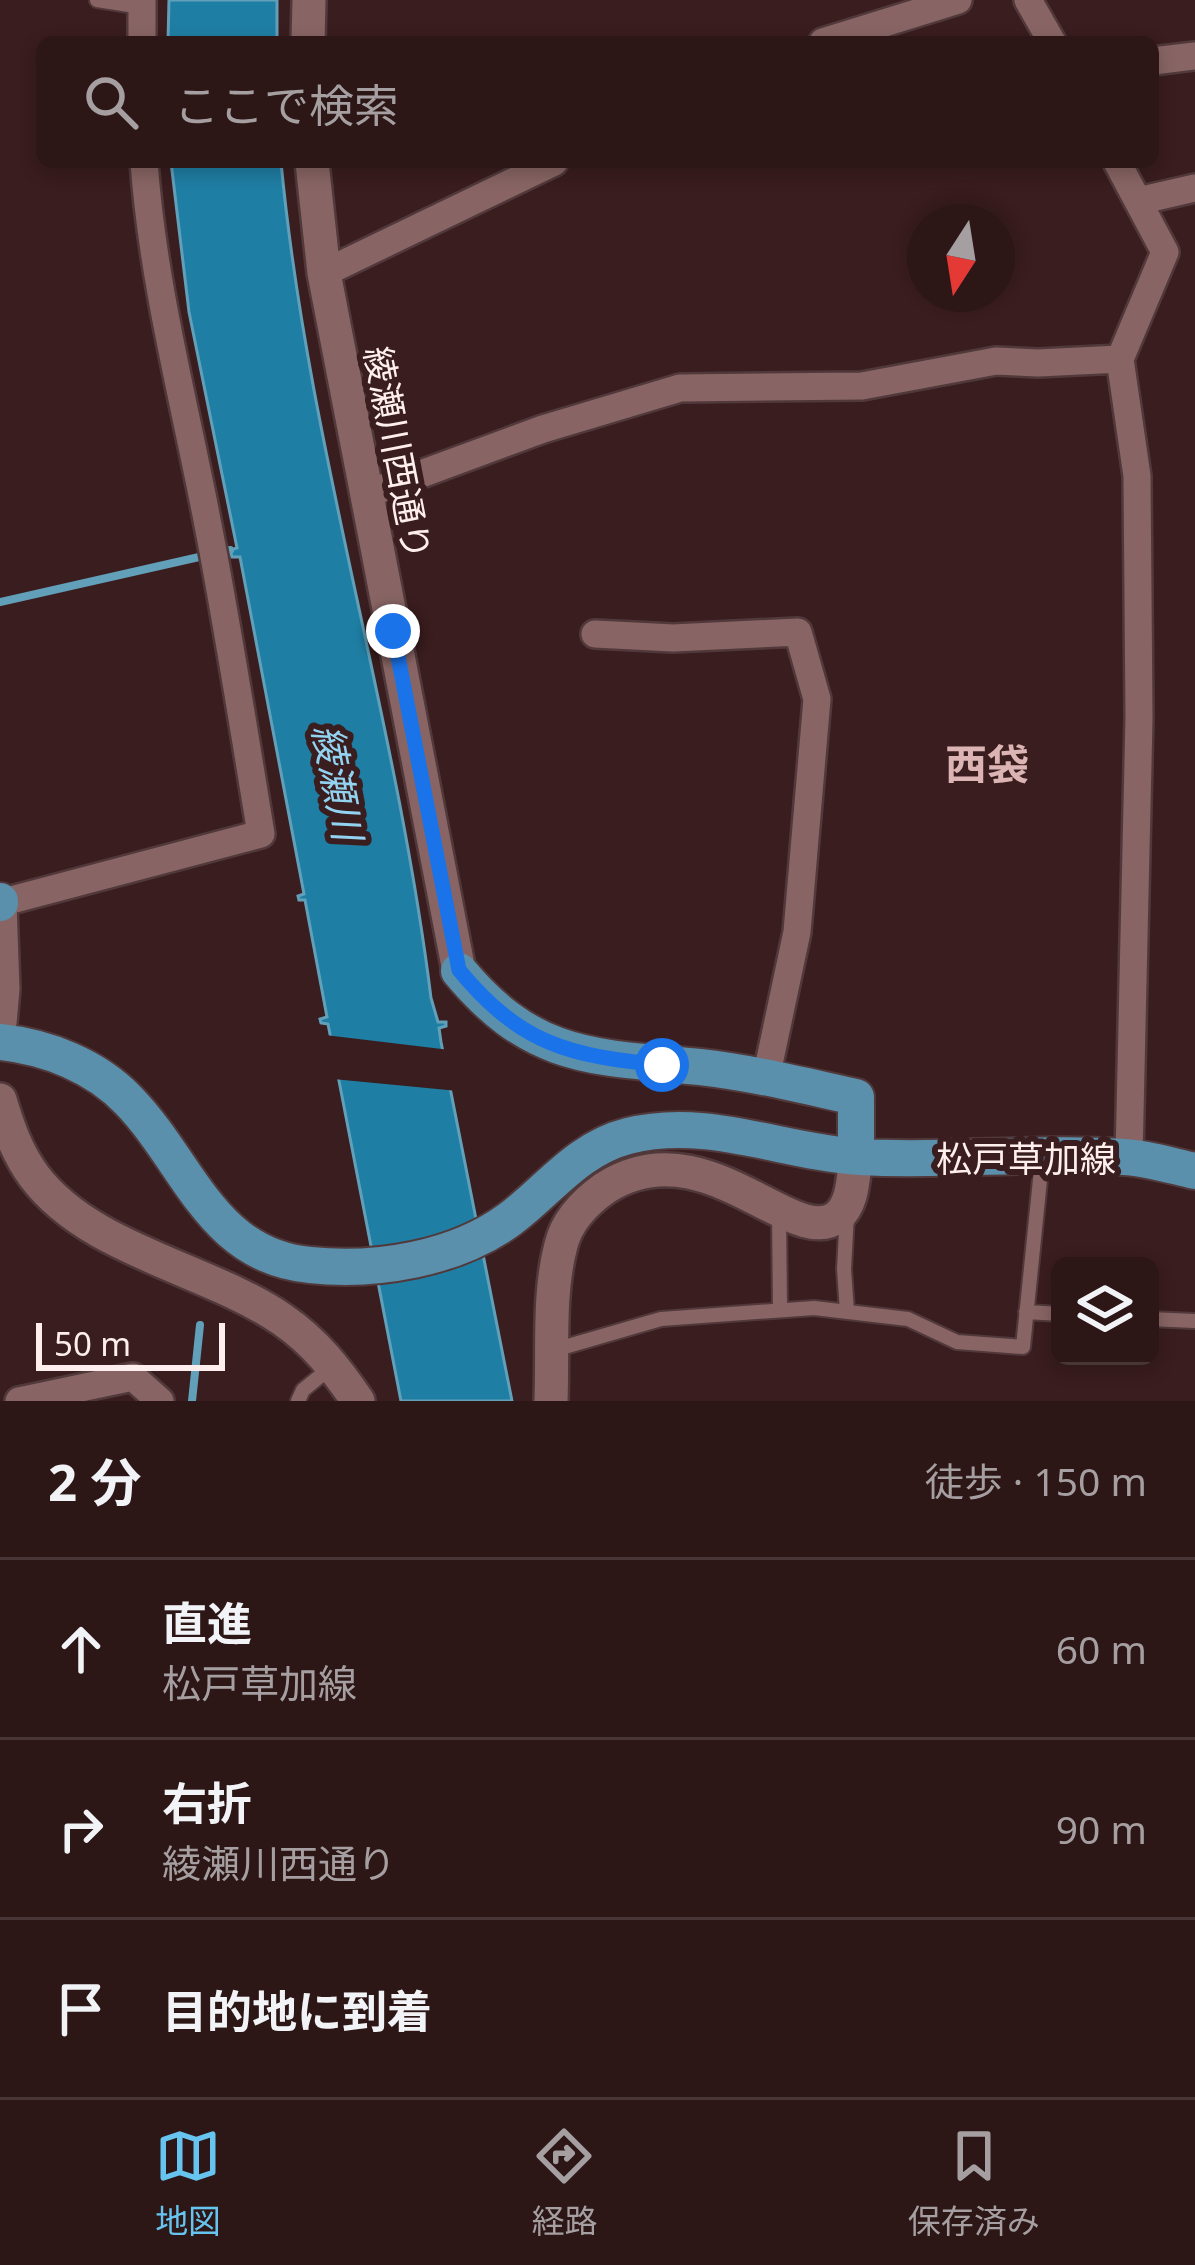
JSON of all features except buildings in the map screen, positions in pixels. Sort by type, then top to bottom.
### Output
[{"type":"main road","points":[[459,970],[483,1000],[523,1030],[567,1052],[766,1078],[856,1097],[854,1174]]},
{"type":"main road","name":"松戸草加線","points":[[0,1042],[31,1046],[103,1079],[130,1101],[192,1187],[252,1250],[285,1263],[356,1266],[457,1249],[510,1219],[548,1182],[622,1138],[662,1130],[713,1130],[854,1174],[1042,1155],[1129,1157],[1195,1171]]},
{"type":"street","points":[[308,36],[309,0]]},
{"type":"street","points":[[842,36],[958,0]]},
{"type":"street","points":[[1028,0],[1049,36]]},
{"type":"street","points":[[142,3],[142,36]]},
{"type":"street","points":[[1159,60],[1195,56]]},
{"type":"street","points":[[0,1023],[0,902],[262,834],[208,524],[166,335],[145,168]]},
{"type":"street","name":"綾瀬川西通り","points":[[313,168],[324,273],[459,970]]},
{"type":"street","points":[[324,273],[542,168]]},
{"type":"street","points":[[1120,168],[1165,252],[1120,359],[1137,476],[1138,718],[1129,1157]]},
{"type":"street","points":[[1138,201],[1195,188]]},
{"type":"street","points":[[367,494],[544,429],[680,388],[862,386],[996,361],[1120,359]]},
{"type":"street","points":[[595,634],[673,638],[798,632],[817,699],[797,932],[766,1078]]},
{"type":"street","points":[[0,1100],[11,1138],[34,1177],[69,1211],[279,1317],[334,1365],[358,1401]]},
{"type":"street","points":[[551,1401],[561,1243],[580,1209],[619,1180],[673,1168],[713,1177],[799,1220],[820,1223],[835,1219],[854,1174]]},
{"type":"street","points":[[19,1401],[133,1377],[160,1401]]},
{"type":"lane","points":[[98,0],[142,3]]},
{"type":"lane","points":[[554,1350],[661,1319],[780,1309],[908,1319],[957,1342],[1023,1347],[1042,1155]]},
{"type":"lane","points":[[847,1311],[844,1269],[854,1174]]},
{"type":"lane","points":[[779,1211],[780,1309]]},
{"type":"lane","points":[[1026,1312],[1051,1313]]},
{"type":"lane","points":[[1159,1319],[1195,1321]]},
{"type":"lane","points":[[298,1401],[303,1390],[334,1365]]},
{"type":"water","points":[[169,0],[277,0],[277,36],[168,36]]},
{"type":"water","name":"綾瀬川","points":[[172,168],[282,168],[311,373],[397,788],[431,998],[438,1022],[446,1022],[439,1028],[441,1042],[512,1401],[401,1401],[328,1024],[320,1019],[327,1017],[305,900],[298,896],[304,894],[240,557],[232,557],[230,550],[237,548],[189,312]]},
{"type":"pier","points":[[325,1035],[450,1050],[458,1091],[333,1079]]},
{"type":"waterway","points":[[0,602],[230,550]]},
{"type":"waterway","points":[[192,1401],[200,1325]]},
{"type":"district","name":"西袋","points":[[987,763]]},
{"type":"route","points":[[393,631],[459,970],[483,1000],[523,1030],[567,1052],[662,1065]]}]
